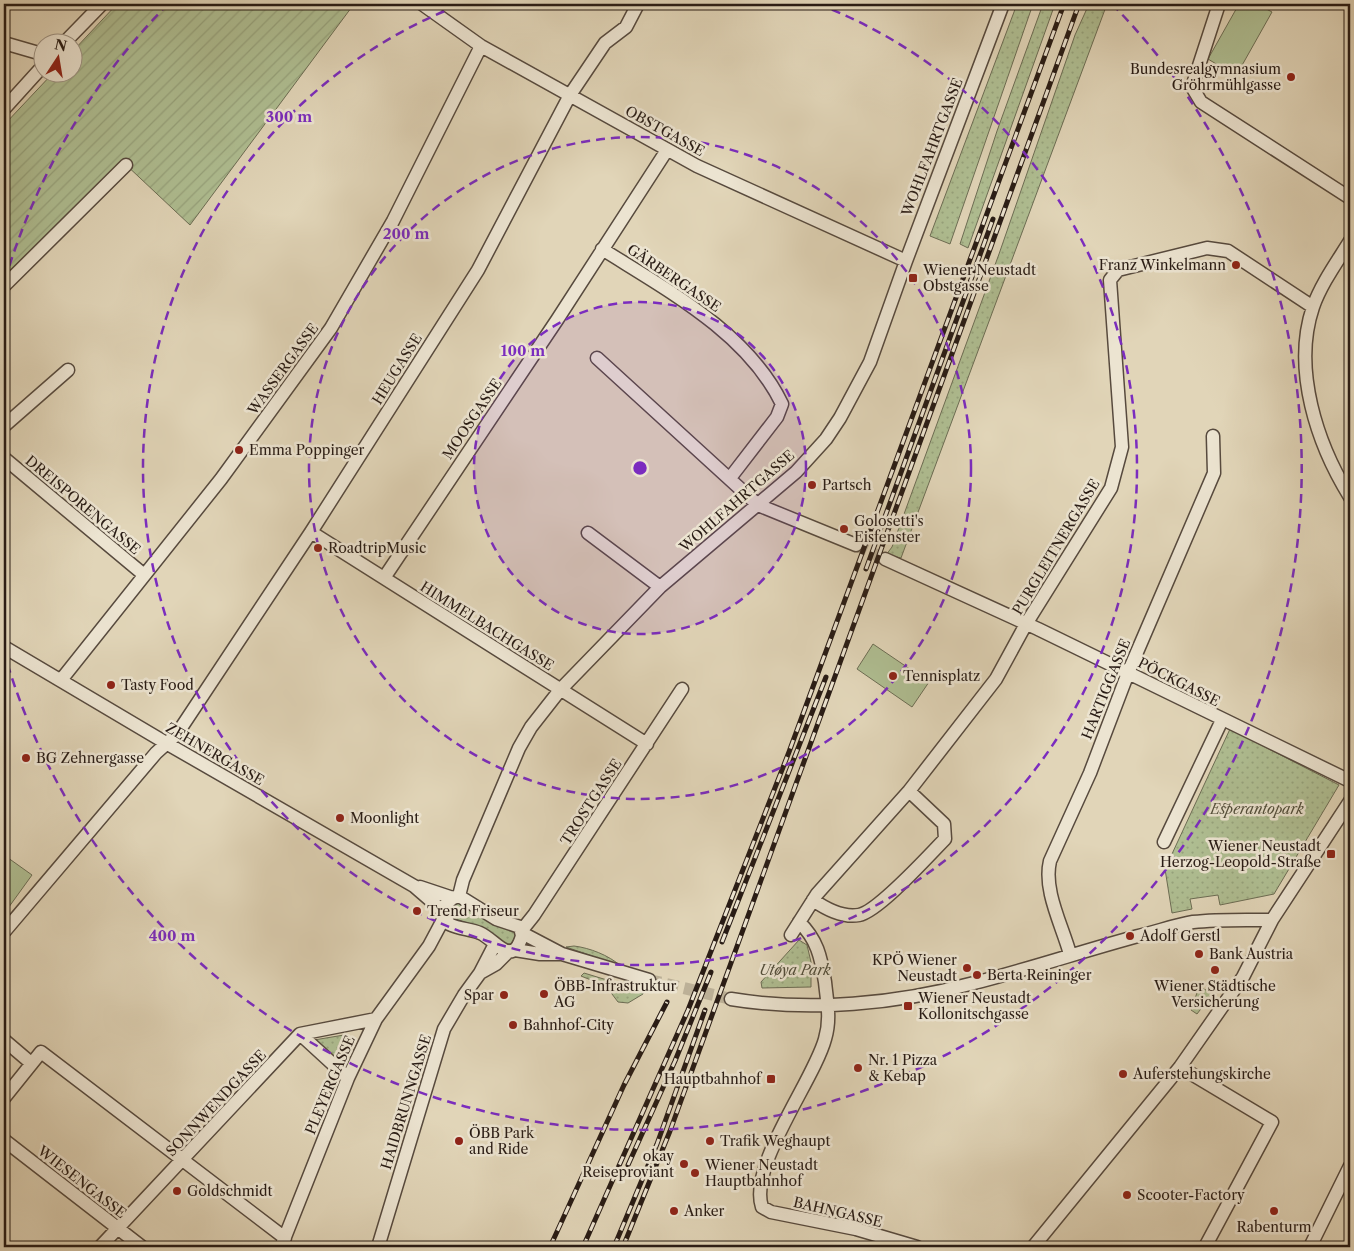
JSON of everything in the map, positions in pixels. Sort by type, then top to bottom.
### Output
[{"type":"street","points":[[75,32],[102,4]]},
{"type":"street","name":"OBSTGASSE","points":[[422,4],[481,46],[697,166],[906,261]]},
{"type":"street","name":"HEUGASSE","points":[[4,932],[176,734],[311,532],[478,270],[570,95],[605,43],[626,28],[638,4]]},
{"type":"street","name":"WOHLFAHRTGASSE","points":[[444,914],[446,904],[456,897],[520,748],[532,727],[560,690],[660,587],[796,472],[826,439],[840,418],[870,362],[1002,4]]},
{"type":"street","points":[[1219,4],[1192,87],[1201,102],[1350,198]]},
{"type":"street","points":[[4,43],[32,51]]},
{"type":"street","name":"WASSERGASSE","points":[[61,680],[143,574],[221,479],[331,328],[393,221],[481,46]]},
{"type":"street","points":[[4,109],[32,78]]},
{"type":"street","name":"MOOSGASSE","points":[[384,578],[667,150]]},
{"type":"street","points":[[4,286],[126,166]]},
{"type":"street","points":[[1350,241],[1326,280],[1313,307],[1305,347],[1309,385],[1323,445],[1338,478],[1350,497]]},
{"type":"street","name":"PURGLEITNERGASSE","points":[[791,935],[813,900],[910,791],[996,679],[1026,624],[1111,488],[1122,447],[1110,280],[1118,270],[1207,248],[1228,251],[1313,307]]},
{"type":"street","name":"GÄRBERGASSE","points":[[602,249],[711,318],[771,381],[782,404],[777,417],[730,478]]},
{"type":"street","points":[[597,358],[758,505],[856,545]]},
{"type":"street","points":[[4,426],[68,370]]},
{"type":"street","name":"HARTIGGASSE","points":[[1070,954],[1047,873],[1050,861],[1090,773],[1128,673],[1214,473],[1213,436]]},
{"type":"street","name":"DREISPORENGASSE","points":[[4,458],[143,574]]},
{"type":"street","name":"HIMMELBACHGASSE","points":[[311,532],[647,744]]},
{"type":"street","points":[[588,533],[660,587]]},
{"type":"street","name":"PÖCKGASSE","points":[[885,559],[1026,624],[1350,781]]},
{"type":"street","name":"ZEHNERGASSE","points":[[4,647],[166,744],[414,886],[444,914],[446,921],[453,926]]},
{"type":"street","name":"TROSTGASSE","points":[[512,950],[520,942],[522,932],[682,689]]},
{"type":"street","points":[[1164,842],[1222,720]]},
{"type":"street","points":[[813,900],[832,912],[860,915],[873,908],[890,894],[945,839],[944,824],[910,791]]},
{"type":"street","points":[[1033,1247],[1180,1067],[1243,977],[1272,920],[1350,801]]},
{"type":"street","name":"ZEHNERGASSE","points":[[414,886],[468,900],[483,912],[514,924],[522,932]]},
{"type":"street","name":"PLEYERGASSE","points":[[283,1243],[348,1078],[376,1019],[429,946],[444,914]]},
{"type":"street","points":[[730,999],[749,1002],[828,1004],[907,997],[955,988],[1070,954],[1191,922],[1272,920]]},
{"type":"street","points":[[798,922],[815,939],[822,960],[828,1004]]},
{"type":"street","points":[[453,926],[487,936],[501,950],[562,954]]},
{"type":"street","name":"PLEYERGASSE","points":[[429,946],[453,926]]},
{"type":"street","points":[[522,932],[562,954],[649,980]]},
{"type":"street","name":"HAIDBRUNNGASSE","points":[[378,1247],[444,1029],[464,995],[480,973],[495,944]]},
{"type":"street","name":"HAIDBRUNNGASSE","points":[[480,973],[496,964],[512,950]]},
{"type":"street","name":"BAHNGASSE","points":[[828,1004],[829,1019],[821,1053],[786,1118],[764,1174],[759,1198],[762,1207],[771,1212],[856,1229],[917,1247]]},
{"type":"street","points":[[300,1034],[376,1019]]},
{"type":"street","points":[[300,1034],[348,1078]]},
{"type":"street","name":"SONNWENDGASSE","points":[[100,1247],[300,1034]]},
{"type":"street","points":[[4,1040],[31,1064]]},
{"type":"street","points":[[4,1098],[41,1052],[183,1160],[283,1243]]},
{"type":"street","points":[[1180,1067],[1272,1122],[1205,1247]]},
{"type":"street","name":"WIESENGASSE","points":[[4,1140],[142,1247]]},
{"type":"street","points":[[1310,1247],[1350,1166]]},
{"type":"green space","points":[[117,4],[354,4],[190,225],[123,162],[4,276],[4,125],[45,82],[82,82],[82,41]]},
{"type":"green space","points":[[1017,4],[1033,4],[950,244],[930,236]]},
{"type":"green space","points":[[1043,4],[1055,4],[968,248],[960,244],[997,131]]},
{"type":"green space","points":[[1089,4],[1107,4],[901,558],[886,555],[892,547],[999,254],[1075,35]]},
{"type":"green space","points":[[1239,4],[1257,4],[1272,12],[1236,76],[1208,59]]},
{"type":"green space","name":"Tennisplatz","points":[[873,644],[929,682],[912,707],[857,669]]},
{"type":"green space","name":"Esperantopark","points":[[1230,729],[1339,785],[1274,894],[1220,905],[1218,895],[1190,899],[1192,909],[1172,913],[1165,869]]},
{"type":"green space","points":[[4,855],[32,875],[6,911],[4,909]]},
{"type":"green space","points":[[460,903],[482,918],[512,930],[516,935],[512,943],[506,945],[478,926],[454,919],[451,910],[454,905]]},
{"type":"green space","name":"Utøya Park","points":[[799,940],[807,945],[811,962],[811,987],[762,988],[761,982]]},
{"type":"green space","points":[[574,946],[599,953],[621,966],[566,947]]},
{"type":"green space","points":[[584,973],[643,991],[643,994],[628,1003],[618,1002],[606,986],[581,976]]},
{"type":"green space","points":[[1199,987],[1213,993],[1197,1014],[1191,1010]]},
{"type":"green space","points":[[344,1035],[352,1041],[353,1046],[343,1069],[314,1040]]},
{"type":"tunnel","points":[[856,545],[885,559]]},
{"type":"tunnel","points":[[649,980],[731,999]]},
{"type":"railway","points":[[583,1247],[688,1010],[789,752],[1064,4]]},
{"type":"railway","points":[[623,1247],[670,1131],[1079,4]]},
{"type":"railway","points":[[866,569],[993,219]]},
{"type":"railway","points":[[722,942],[826,677]]},
{"type":"railway","points":[[628,1165],[675,1061],[711,972]]},
{"type":"railway","points":[[550,1247],[624,1085],[667,1002]]},
{"type":"railway","points":[[614,1247],[657,1144],[705,1010]]},
{"type":"place","name":"Bundesrealgymnasium Gröhrmühlgasse","points":[[1291,77]]},
{"type":"place","name":"Franz Winkelmann","points":[[1236,265]]},
{"type":"place","name":"Wiener Neustadt Obstgasse","points":[[913,278]]},
{"type":"place","name":"Emma Poppinger","points":[[239,450]]},
{"type":"place","name":"Partsch","points":[[812,485]]},
{"type":"place","name":"Golosetti's Eisfenster","points":[[844,529]]},
{"type":"place","name":"RoadtripMusic","points":[[318,548]]},
{"type":"place","name":"Tennisplatz","points":[[893,676]]},
{"type":"place","name":"Tasty Food","points":[[111,685]]},
{"type":"place","name":"BG Zehnergasse","points":[[26,758]]},
{"type":"place","name":"Moonlight","points":[[340,818]]},
{"type":"place","name":"Wiener Neustadt Herzog-Leopold-Straße","points":[[1331,854]]},
{"type":"place","name":"Trend Friseur","points":[[417,911]]},
{"type":"place","name":"Adolf Gerstl","points":[[1130,936]]},
{"type":"place","name":"Bank Austria","points":[[1199,954]]},
{"type":"place","name":"KPÖ Wiener Neustadt","points":[[967,968]]},
{"type":"place","name":"Wiener Städtische Versicherung","points":[[1215,970]]},
{"type":"place","name":"Berta Reininger","points":[[977,975]]},
{"type":"place","name":"ÖBB-Infrastruktur AG","points":[[544,994]]},
{"type":"place","name":"Spar","points":[[504,995]]},
{"type":"place","name":"Wiener Neustadt Kollonitschgasse","points":[[908,1006]]},
{"type":"place","name":"Bahnhof-City","points":[[513,1025]]},
{"type":"place","name":"Nr. 1 Pizza & Kebap","points":[[858,1068]]},
{"type":"place","name":"Auferstehungskirche","points":[[1123,1074]]},
{"type":"place","name":"Hauptbahnhof","points":[[771,1079]]},
{"type":"place","name":"ÖBB Park and Ride","points":[[459,1141]]},
{"type":"place","name":"Trafik Weghaupt","points":[[710,1141]]},
{"type":"place","name":"okay Reiseproviant","points":[[684,1164]]},
{"type":"place","name":"Wiener Neustadt Hauptbahnhof","points":[[695,1173]]},
{"type":"place","name":"Goldschmidt","points":[[177,1191]]},
{"type":"place","name":"Scooter-Factory","points":[[1127,1195]]},
{"type":"place","name":"Anker","points":[[674,1211]]},
{"type":"place","name":"Rabenturm","points":[[1274,1211]]}]
